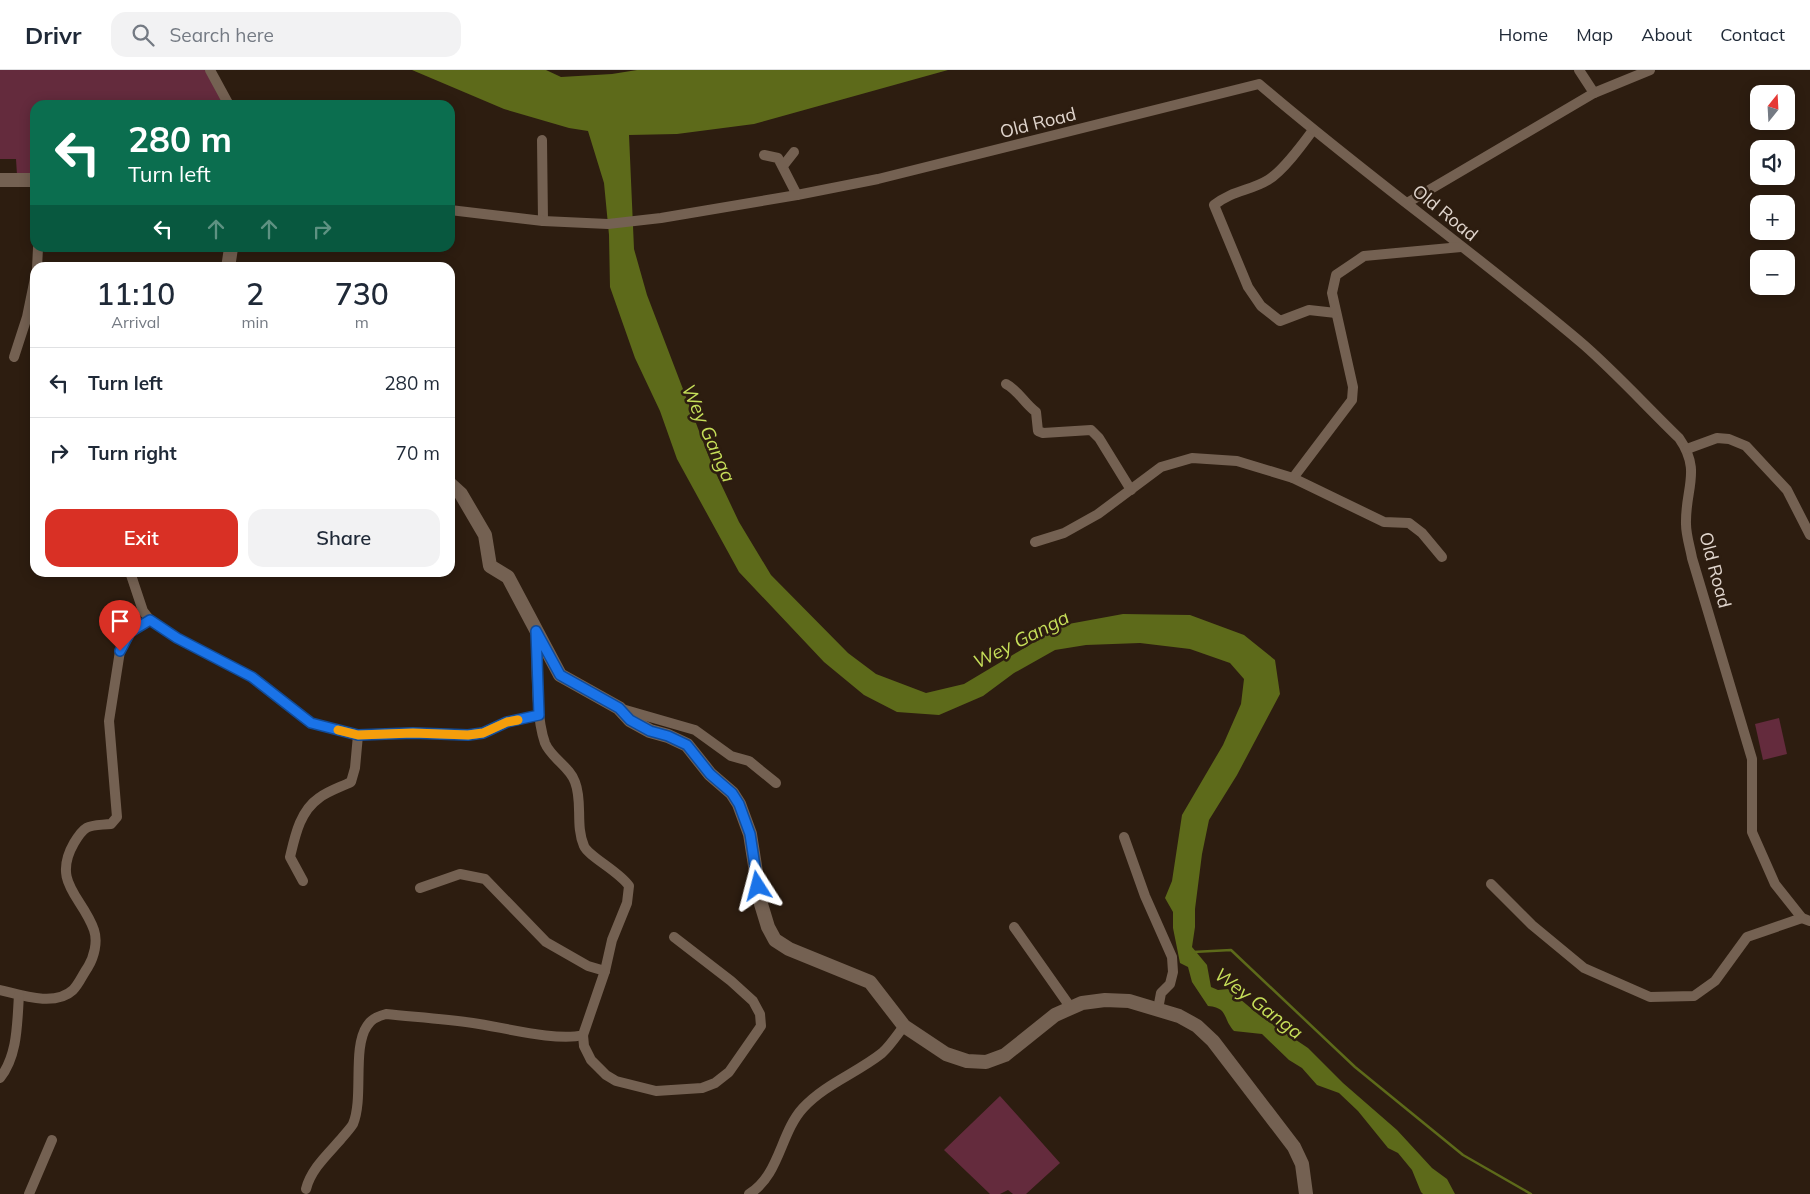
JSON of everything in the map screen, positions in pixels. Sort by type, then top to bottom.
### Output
[{"type":"street","points":[[210,70],[226,100]]},
{"type":"street","points":[[1579,70],[1594,93]]},
{"type":"street","points":[[1407,203],[1594,93],[1650,70]]},
{"type":"street","name":"Old Road","points":[[455,211],[543,222],[608,224],[661,218],[797,195],[896,175],[1259,84],[1312,130],[1407,203],[1585,346],[1679,438],[1692,464],[1686,524],[1692,558],[1752,758],[1752,832],[1775,884],[1806,919]]},
{"type":"street","points":[[1312,130],[1294,156],[1268,180],[1225,196],[1214,205],[1248,286],[1261,306],[1280,321],[1309,310],[1336,313]]},
{"type":"street","points":[[542,140],[543,222]]},
{"type":"street","points":[[783,166],[794,152]]},
{"type":"street","points":[[764,155],[778,158],[797,195]]},
{"type":"street","points":[[0,180],[30,180]]},
{"type":"street","points":[[1293,478],[1352,400],[1353,387],[1332,293],[1336,275],[1364,256],[1461,247]]},
{"type":"street","points":[[14,357],[30,302]]},
{"type":"street","points":[[1006,384],[1015,388],[1025,403],[1036,412],[1038,431],[1043,433],[1090,430],[1099,438],[1131,490]]},
{"type":"street","points":[[1686,449],[1717,438],[1729,439],[1746,446],[1787,490],[1810,535]]},
{"type":"street","points":[[1035,542],[1064,533],[1098,514],[1161,467],[1192,458],[1236,461],[1293,478],[1384,522],[1408,523],[1422,533],[1442,557]]},
{"type":"street","points":[[455,489],[461,494],[485,535],[490,566],[508,577],[560,675],[619,708],[695,730],[731,756],[750,761],[776,783]]},
{"type":"street","points":[[132,577],[144,611],[150,620],[177,638],[252,677],[311,723],[358,735],[413,733],[468,735],[483,733],[507,722],[539,715]]},
{"type":"street","points":[[0,990],[45,999],[59,998],[73,990],[90,963],[95,949],[94,931],[69,885],[65,870],[66,862],[68,854],[82,830],[90,826],[111,824],[117,817],[108,721],[118,660],[120,651],[130,632],[150,620]]},
{"type":"street","points":[[536,631],[539,715],[546,744],[575,780],[578,791],[578,825],[584,848],[625,879],[629,886],[627,903],[612,940],[605,971],[583,1035],[584,1046],[591,1060],[606,1075],[616,1081],[656,1091],[702,1088],[715,1083],[729,1072],[761,1026],[760,1014],[753,1001],[731,981],[674,937]]},
{"type":"street","points":[[619,708],[630,720],[650,731],[668,736],[687,745],[710,774],[732,793],[739,804],[750,834],[761,904],[768,927],[775,940],[789,950],[870,982],[904,1026],[946,1054],[967,1060],[986,1062],[1005,1055],[1056,1015],[1082,1003],[1105,1000],[1130,1002],[1179,1016],[1197,1026],[1213,1042],[1294,1147],[1302,1164],[1306,1194]]},
{"type":"street","points":[[303,881],[290,857],[297,827],[312,804],[320,796],[351,782],[355,768],[358,735]]},
{"type":"street","points":[[1124,837],[1145,896],[1172,957],[1173,972],[1170,984],[1161,992],[1158,1010]]},
{"type":"street","points":[[420,888],[460,874],[485,879],[546,942],[588,966],[605,971]]},
{"type":"street","points":[[1491,884],[1532,926],[1584,968],[1650,997],[1694,996],[1715,981],[1747,937],[1806,919]]},
{"type":"street","points":[[1014,927],[1071,1008]]},
{"type":"street","points":[[0,1078],[7,1070],[17,1035],[19,995]]},
{"type":"street","points":[[309,1192],[308,1181],[320,1163],[352,1125],[357,1110],[362,1039],[366,1026],[374,1018],[386,1014],[472,1023],[555,1036],[574,1037],[583,1035]]},
{"type":"street","points":[[753,1193],[770,1172],[794,1119],[804,1107],[821,1092],[861,1068],[884,1051],[904,1026]]},
{"type":"street","points":[[29,1194],[52,1140]]},
{"type":"shaded area","points":[[0,70],[205,70],[222,100],[30,100],[30,175],[17,175],[16,159],[0,159]]},
{"type":"shaded area","points":[[412,70],[546,70],[561,77],[612,74],[637,70],[948,70],[754,124],[677,134],[629,135],[634,249],[647,295],[712,465],[739,522],[771,575],[848,653],[876,674],[926,693],[964,684],[1063,625],[1123,614],[1190,615],[1244,635],[1275,660],[1280,694],[1237,775],[1209,820],[1202,854],[1192,947],[1207,965],[1211,987],[1218,990],[1228,989],[1259,1015],[1308,1048],[1343,1083],[1397,1130],[1432,1168],[1447,1179],[1455,1194],[1423,1194],[1412,1170],[1398,1153],[1388,1148],[1358,1111],[1339,1093],[1317,1085],[1302,1068],[1289,1060],[1262,1034],[1234,1031],[1222,1011],[1208,1006],[1192,982],[1188,967],[1180,963],[1173,928],[1173,912],[1165,898],[1172,881],[1182,815],[1223,745],[1241,704],[1244,679],[1230,663],[1190,649],[1140,643],[1086,645],[1055,650],[1014,673],[983,696],[939,715],[897,712],[864,695],[824,662],[739,572],[677,459],[660,411],[635,358],[610,287],[609,235],[604,183],[588,131],[569,128],[504,109]]},
{"type":"shaded area","points":[[1779,718],[1787,754],[1763,760],[1755,724]]},
{"type":"shaded area","points":[[1000,1096],[1060,1163],[1026,1194],[1013,1194],[1008,1190],[1000,1194],[990,1194],[944,1150]]},
{"type":"waterway","name":"Wey Ganga","points":[[1193,952],[1231,950],[1355,1067],[1463,1155],[1531,1194]]},
{"type":"slow traffic","points":[[338,730],[358,735],[413,733],[468,735],[483,733],[507,722],[518,720]]},
{"type":"route","points":[[120,651],[130,632],[150,620],[177,638],[252,677],[311,723],[358,735],[413,733],[468,735],[483,733],[507,722],[539,715],[536,631],[560,675],[619,708],[630,720],[650,731],[668,736],[687,745],[710,774],[732,793],[739,804],[750,834],[758,886]]}]
